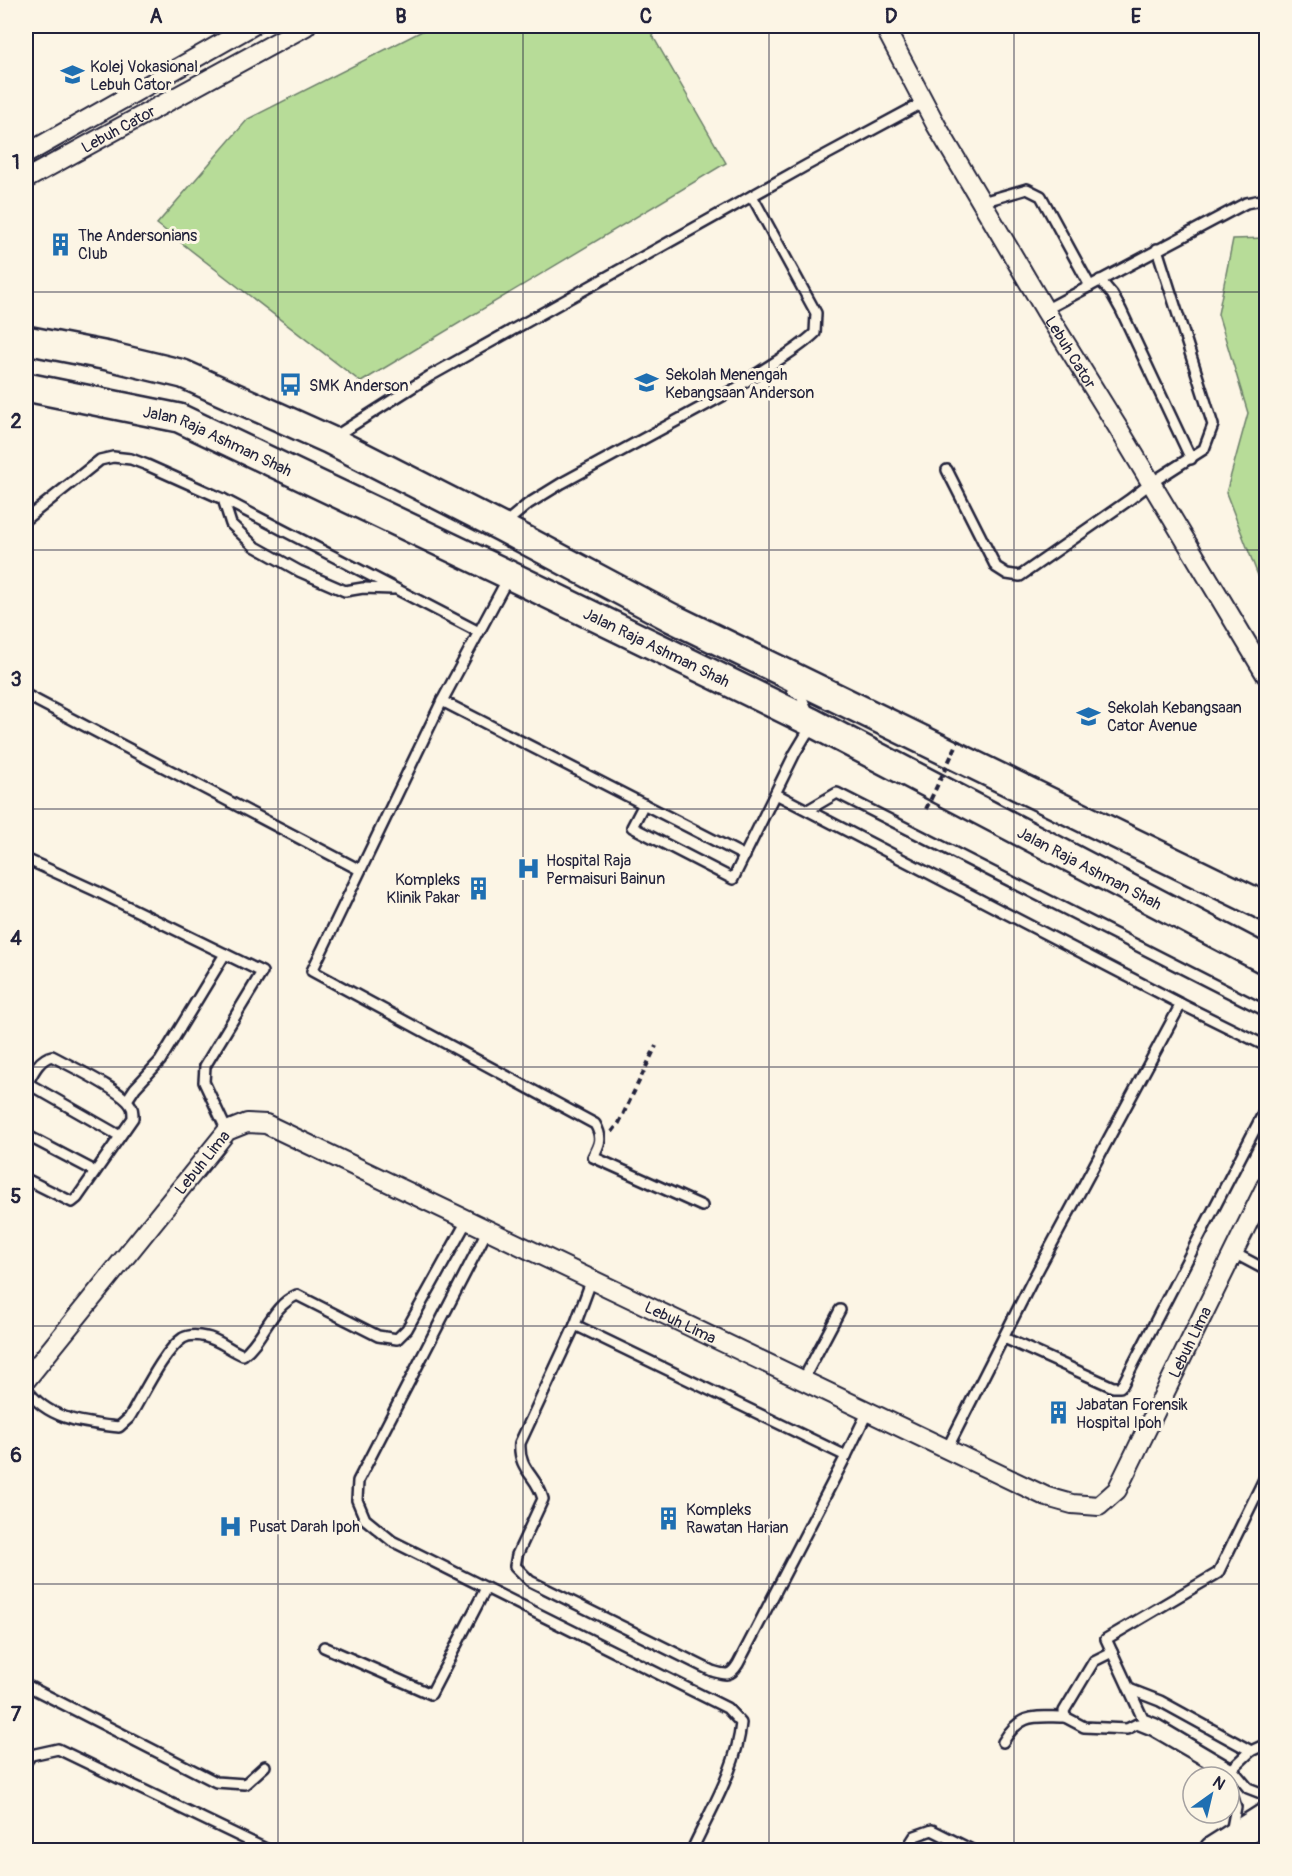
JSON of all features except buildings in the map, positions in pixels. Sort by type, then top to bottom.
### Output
[{"type":"main road","name":"Jalan Raja Ashman Shah","points":[[26,340],[183,374],[330,440],[672,618],[1266,907]]},
{"type":"main road","name":"Jalan Raja Ashman Shah","points":[[26,387],[179,418],[813,723],[1266,960]]},
{"type":"main road","points":[[1222,1846],[1266,1817]]},
{"type":"street","name":"Lebuh Cator","points":[[26,154],[252,26]]},
{"type":"street","name":"Lebuh Cator","points":[[26,179],[306,26]]},
{"type":"street","name":"Lebuh Cator","points":[[884,26],[924,102],[1045,310],[1266,675]]},
{"type":"street","name":"Lebuh Lima","points":[[26,1380],[226,1131],[247,1123],[266,1124],[1047,1497],[1072,1504],[1099,1506],[1117,1490],[1266,1186]]},
{"type":"lane","points":[[330,440],[430,376],[924,102]]},
{"type":"lane","points":[[982,202],[1028,189],[1041,196],[1090,286]]},
{"type":"lane","points":[[501,527],[528,504],[562,483],[737,388],[753,375],[801,347],[815,333],[816,314],[752,196]]},
{"type":"lane","points":[[1045,310],[1246,203],[1266,199]]},
{"type":"lane","points":[[947,470],[996,567],[1007,574],[1020,576],[1151,483],[1204,449],[1213,425],[1157,249]]},
{"type":"lane","points":[[1100,280],[1121,309],[1191,459]]},
{"type":"lane","points":[[26,519],[100,460],[113,457],[131,459],[223,500],[479,632]]},
{"type":"lane","points":[[223,500],[231,524],[254,546],[299,571],[345,591],[363,588],[395,589]]},
{"type":"lane","points":[[509,575],[442,701],[312,971],[595,1124],[600,1132],[600,1145],[593,1157],[702,1206]]},
{"type":"lane","points":[[672,618],[771,678]]},
{"type":"lane","points":[[644,804],[632,827],[733,879],[795,753],[813,723],[801,696],[781,684]]},
{"type":"lane","points":[[26,695],[360,870]]},
{"type":"lane","points":[[442,701],[745,856]]},
{"type":"lane","points":[[808,810],[837,793],[1266,1011]]},
{"type":"lane","points":[[776,794],[1266,1046]]},
{"type":"lane","points":[[26,859],[262,972],[205,1066],[204,1082],[226,1131]]},
{"type":"lane","points":[[127,1100],[160,1061],[225,954]]},
{"type":"lane","points":[[947,1449],[1181,1004]]},
{"type":"lane","points":[[26,1179],[72,1202],[77,1198],[133,1118],[133,1108],[127,1100],[112,1089],[52,1056],[45,1058],[39,1063],[26,1084],[120,1136]]},
{"type":"lane","points":[[1004,1338],[1113,1387],[1120,1387],[1266,1108]]},
{"type":"lane","points":[[26,1135],[89,1168],[94,1173]]},
{"type":"lane","points":[[26,1388],[32,1399],[47,1410],[67,1418],[120,1427],[129,1418],[169,1350],[184,1338],[191,1335],[208,1337],[231,1351],[243,1355],[252,1348],[285,1300],[297,1296],[378,1335],[397,1339],[407,1329],[468,1219]]},
{"type":"lane","points":[[488,1229],[358,1480],[357,1500],[364,1519],[392,1541],[727,1708],[741,1723],[740,1741],[735,1759],[692,1851]]},
{"type":"lane","points":[[1234,1253],[1266,1270]]},
{"type":"lane","points":[[592,1279],[575,1325],[520,1443],[519,1455],[522,1464],[541,1491],[543,1499],[517,1556],[515,1566],[530,1581],[712,1671],[725,1675],[732,1672],[738,1664],[868,1411]]},
{"type":"lane","points":[[803,1380],[840,1310]]},
{"type":"lane","points":[[575,1325],[846,1456]]},
{"type":"lane","points":[[1217,1765],[1156,1724],[1143,1719],[1106,1639],[1218,1573],[1266,1475]]},
{"type":"lane","points":[[324,1647],[431,1694],[486,1588]]},
{"type":"lane","points":[[1065,1717],[1064,1712],[1094,1661],[1112,1652]]},
{"type":"lane","points":[[26,1685],[216,1782],[244,1784],[265,1766]]},
{"type":"lane","points":[[1129,1689],[1145,1695],[1251,1751]]},
{"type":"lane","points":[[1137,1724],[1145,1695]]},
{"type":"lane","points":[[1003,1742],[1020,1721],[1030,1718],[1065,1717],[1084,1727],[1127,1729],[1137,1724],[1152,1730],[1212,1765]]},
{"type":"lane","points":[[1237,1765],[1251,1751],[1266,1744]]},
{"type":"lane","points":[[26,1762],[31,1755],[58,1749],[268,1851]]},
{"type":"lane","points":[[1241,1782],[1248,1788],[1266,1795]]},
{"type":"lane","points":[[1222,1846],[1230,1825]]},
{"type":"lane","points":[[906,1851],[915,1836],[932,1830],[972,1851]]},
{"type":"path","points":[[926,809],[959,740]]},
{"type":"path","points":[[600,1132],[612,1133],[619,1123],[656,1046]]},
{"type":"green space","points":[[432,26],[647,26],[726,163],[361,382],[157,224],[248,119]]},
{"type":"green space","points":[[1266,238],[1266,596],[1226,493],[1248,413],[1218,314],[1233,239]]},
{"type":"place","name":"Kolej Vokasional Lebuh Cator","points":[[72,75]]},
{"type":"place","name":"The Andersonians Club","points":[[60,244]]},
{"type":"place","name":"Sekolah Menengah Kebangsaan Anderson","points":[[647,383]]},
{"type":"place","name":"SMK Anderson","points":[[291,385]]},
{"type":"place","name":"Sekolah Kebangsaan Cator Avenue","points":[[1089,716]]},
{"type":"place","name":"Hospital Raja Permaisuri Bainun","points":[[528,869]]},
{"type":"place","name":"Kompleks Klinik Pakar","points":[[478,888]]},
{"type":"place","name":"Jabatan Forensik Hospital Ipoh","points":[[1058,1413]]},
{"type":"place","name":"Kompleks Rawatan Harian","points":[[668,1518]]},
{"type":"place","name":"Pusat Darah Ipoh","points":[[231,1526]]}]
